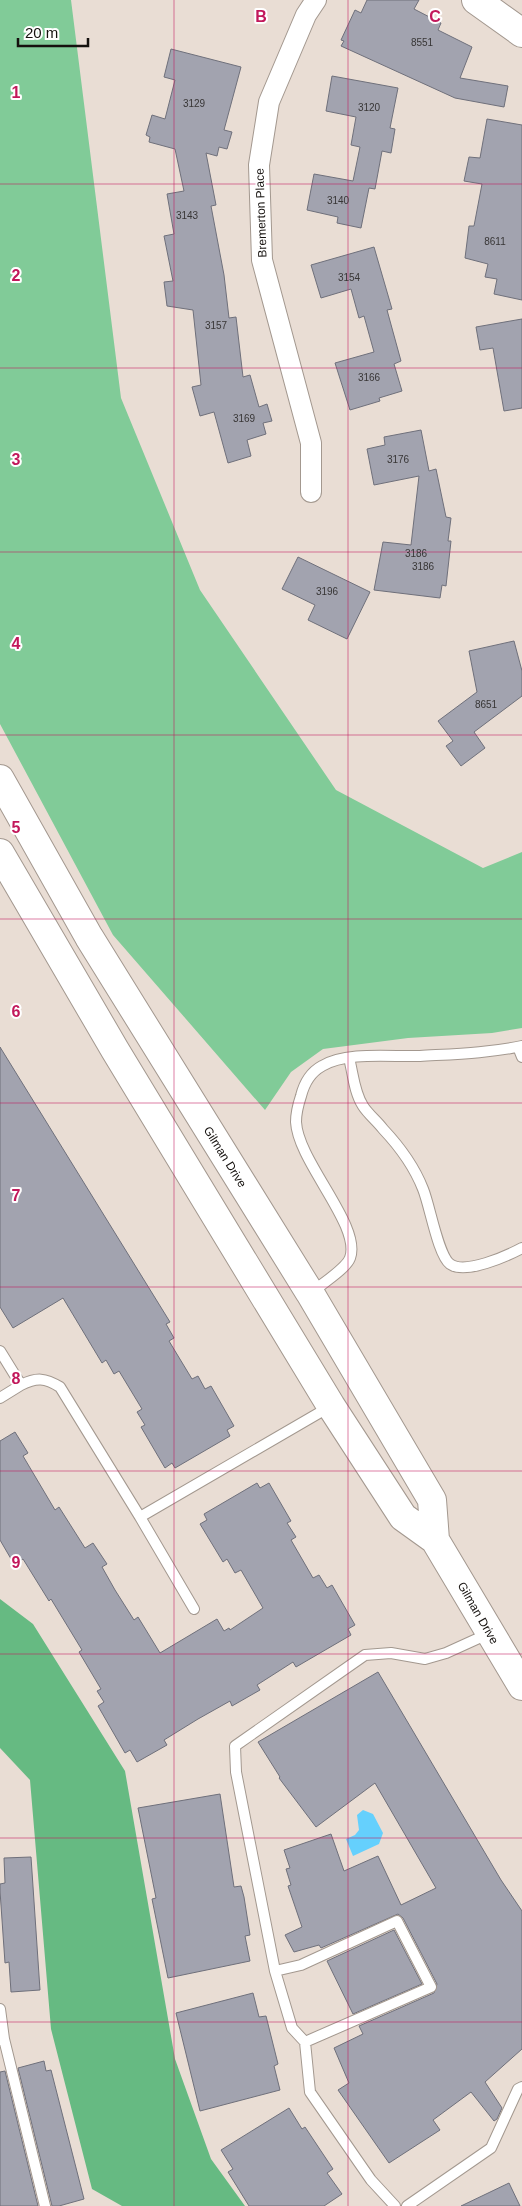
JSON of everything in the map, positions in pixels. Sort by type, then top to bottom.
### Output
[{"type":"main road","points":[[476,0],[522,33]]},
{"type":"main road","name":"Gilman Drive","points":[[0,779],[89,938],[310,1294],[432,1500],[435,1540]]},
{"type":"main road","name":"Gilman Drive","points":[[0,853],[115,1050],[331,1406],[403,1517],[435,1540],[522,1686]]},
{"type":"street","name":"Bremerton Place","points":[[311,492],[311,443],[262,260],[259,165],[269,102],[306,15],[316,0]]},
{"type":"lane","points":[[310,1294],[350,1260],[352,1250],[348,1230],[307,1157],[296,1123],[298,1107],[310,1076],[322,1066],[340,1059],[349,1058],[419,1056],[520,1046],[522,1057]]},
{"type":"lane","points":[[349,1058],[357,1094],[363,1106],[413,1165],[433,1216],[443,1257],[451,1265],[466,1267],[489,1262],[522,1248]]},
{"type":"lane","points":[[0,1351],[21,1385]]},
{"type":"lane","points":[[0,1398],[34,1378],[46,1379],[60,1387],[194,1609]]},
{"type":"lane","points":[[140,1517],[331,1406]]},
{"type":"lane","points":[[395,2206],[371,2180],[310,2092],[305,2042],[292,2028],[275,1970],[236,1772],[236,1746],[364,1655],[391,1653],[425,1659],[446,1653],[490,1633]]},
{"type":"lane","points":[[275,1970],[301,1965],[397,1920],[431,1987],[305,2042]]},
{"type":"lane","points":[[0,2009],[2,2040],[45,2206]]},
{"type":"lane","points":[[407,2206],[492,2148],[518,2089],[522,2087]]},
{"type":"green space","points":[[0,0],[71,0],[121,398],[200,590],[336,790],[483,868],[522,852],[522,1028],[492,1033],[408,1038],[323,1049],[291,1072],[265,1110],[113,935],[0,724]]},
{"type":"green space","points":[[0,1599],[33,1624],[125,1771],[175,2059],[211,2159],[245,2206],[122,2206],[92,2189],[51,2029],[30,1780],[0,1748]]},
{"type":"water","points":[[363,1810],[373,1814],[383,1833],[379,1844],[353,1856],[346,1839],[355,1835],[359,1830],[357,1815]]},
{"type":"building","points":[[367,0],[419,0],[414,9],[441,23],[438,30],[472,47],[460,78],[508,86],[504,107],[455,98],[341,46],[344,41],[341,40],[355,10],[361,13]]},
{"type":"building","points":[[171,49],[241,67],[224,130],[232,132],[227,149],[219,147],[217,156],[206,153],[216,205],[211,206],[224,275],[229,318],[236,317],[243,377],[250,375],[259,407],[267,404],[272,421],[263,423],[266,434],[247,440],[251,456],[228,463],[214,412],[200,416],[192,387],[201,385],[193,310],[167,306],[164,282],[173,281],[164,236],[174,234],[167,194],[184,191],[175,149],[149,142],[150,137],[146,135],[152,115],[165,119],[175,80],[164,77]]},
{"type":"building","points":[[332,76],[398,88],[390,128],[395,129],[391,153],[382,151],[375,189],[369,188],[361,228],[337,223],[338,217],[307,210],[314,174],[353,181],[360,147],[351,145],[356,117],[326,111]]},
{"type":"building","points":[[487,119],[522,125],[522,300],[494,294],[497,279],[485,277],[488,264],[465,258],[469,226],[474,226],[482,184],[464,181],[469,157],[480,158]]},
{"type":"building","points":[[374,247],[392,309],[387,310],[401,361],[394,364],[402,391],[379,398],[380,401],[350,410],[335,363],[374,352],[364,316],[359,318],[351,289],[321,298],[311,265]]},
{"type":"building","points":[[522,319],[522,408],[504,411],[493,348],[480,350],[476,327]]},
{"type":"building","points":[[421,430],[429,471],[436,469],[446,517],[451,518],[448,541],[451,541],[446,586],[442,585],[440,598],[374,590],[383,542],[411,545],[419,476],[374,485],[367,449],[385,445],[384,437]]},
{"type":"building","points":[[298,557],[370,592],[347,639],[308,620],[315,605],[282,589]]},
{"type":"building","points":[[514,641],[522,671],[522,696],[474,732],[485,748],[461,766],[446,746],[453,741],[438,721],[477,692],[469,651]]},
{"type":"building","points":[[0,1047],[170,1322],[166,1324],[174,1338],[169,1341],[192,1379],[198,1376],[205,1389],[211,1386],[234,1426],[227,1430],[230,1436],[175,1468],[172,1463],[165,1468],[141,1427],[145,1425],[137,1412],[142,1409],[119,1371],[114,1374],[106,1360],[102,1363],[63,1298],[13,1328],[0,1307]]},
{"type":"building","points":[[15,1432],[28,1453],[23,1456],[55,1510],[59,1507],[85,1548],[93,1543],[107,1564],[102,1567],[115,1590],[134,1620],[138,1617],[160,1653],[217,1619],[224,1631],[229,1628],[230,1630],[263,1608],[241,1570],[235,1573],[227,1559],[223,1562],[200,1524],[207,1520],[204,1514],[257,1483],[260,1488],[269,1483],[291,1521],[287,1523],[296,1537],[291,1540],[313,1578],[319,1575],[327,1588],[332,1585],[355,1625],[348,1629],[351,1635],[296,1667],[293,1662],[257,1685],[260,1690],[232,1706],[230,1701],[198,1719],[164,1740],[167,1745],[137,1762],[130,1750],[125,1753],[98,1706],[104,1702],[97,1691],[101,1689],[79,1652],[82,1650],[51,1599],[49,1601],[23,1559],[14,1564],[0,1540],[0,1441]]},
{"type":"building","points":[[378,1672],[501,1880],[522,1911],[522,2049],[485,2082],[502,2108],[497,2119],[494,2121],[471,2092],[433,2120],[440,2130],[389,2163],[338,2090],[349,2083],[334,2048],[363,2034],[359,2026],[434,1993],[437,1984],[403,1918],[398,1914],[321,1948],[319,1945],[294,1952],[285,1935],[302,1927],[288,1886],[291,1885],[286,1869],[290,1868],[284,1850],[331,1834],[344,1871],[378,1856],[401,1905],[436,1888],[375,1783],[316,1827],[279,1778],[258,1742]]},
{"type":"building","points":[[220,1794],[234,1887],[241,1886],[244,1897],[250,1935],[245,1936],[250,1961],[168,1978],[152,1899],[156,1898],[138,1808]]},
{"type":"building","points":[[31,1857],[40,1990],[11,1992],[9,1962],[5,1963],[0,1884],[5,1883],[4,1858]]},
{"type":"building","points":[[394,1930],[422,1984],[353,2014],[327,1961]]},
{"type":"building","points":[[253,1993],[259,2017],[266,2016],[278,2064],[274,2066],[280,2090],[200,2111],[176,2013]]},
{"type":"building","points":[[44,2061],[46,2071],[51,2070],[84,2199],[59,2206],[52,2206],[18,2068]]},
{"type":"building","points":[[5,2071],[38,2206],[0,2206],[0,2072]]},
{"type":"building","points":[[289,2108],[302,2129],[305,2127],[333,2169],[327,2173],[342,2194],[324,2206],[249,2206],[228,2172],[233,2169],[221,2150]]},
{"type":"building","points":[[509,2183],[520,2206],[461,2206]]}]
